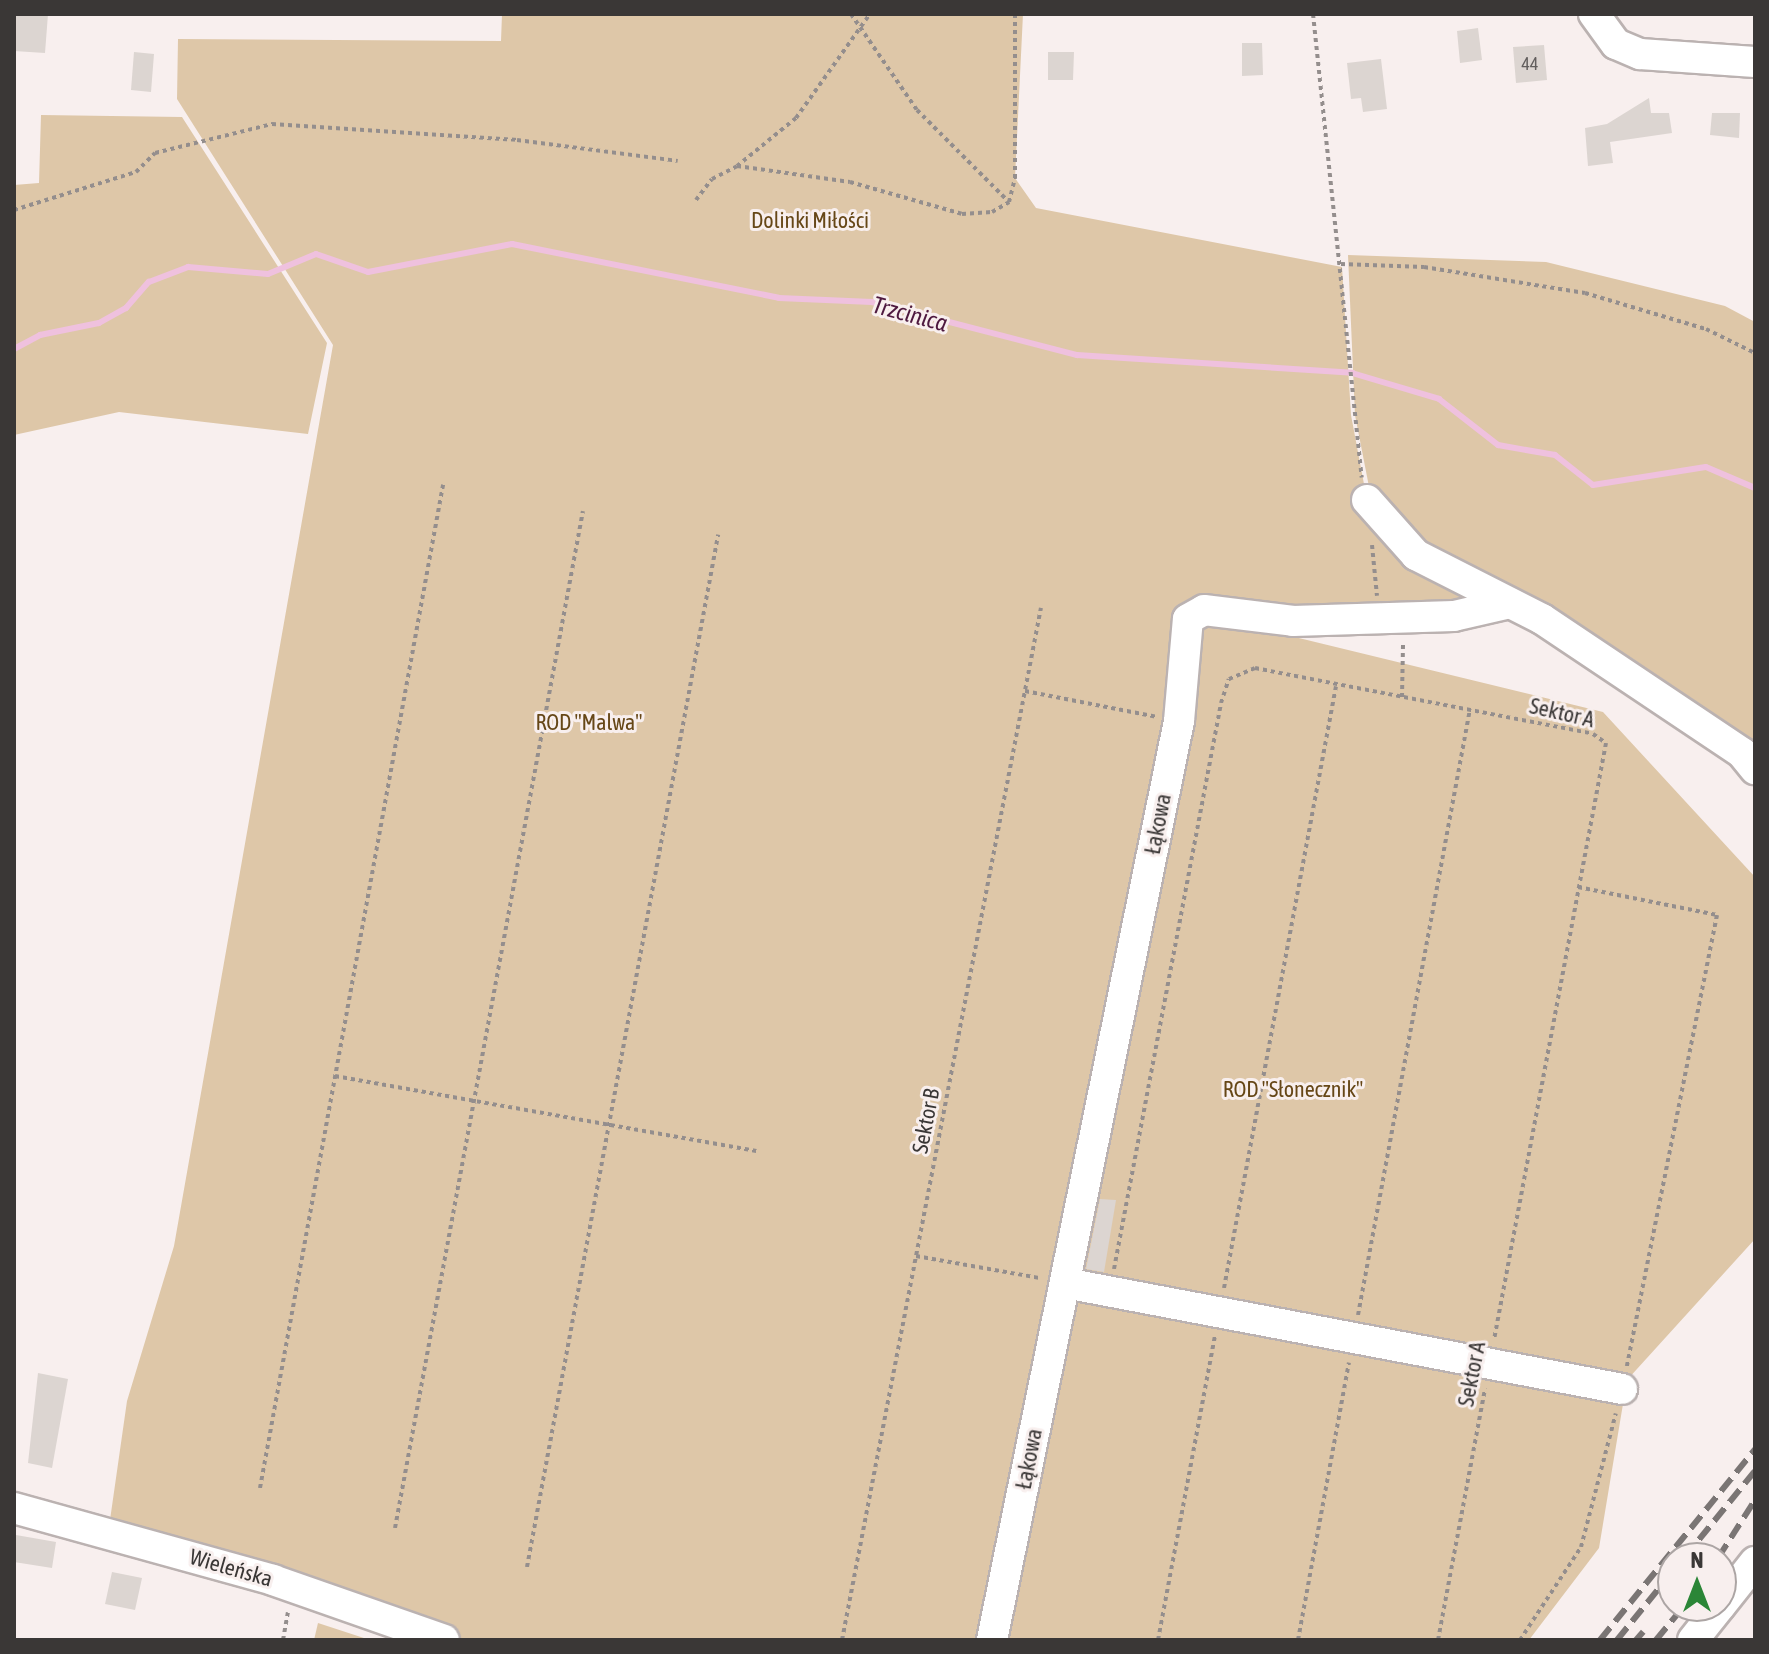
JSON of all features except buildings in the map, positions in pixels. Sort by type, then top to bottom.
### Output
[{"type":"street","points":[[1594,14],[1616,44],[1640,54],[1755,62]]},
{"type":"street","points":[[1367,500],[1416,555],[1510,603],[1742,753],[1755,769]]},
{"type":"street","name":"Łąkowa","points":[[992,1640],[1179,721],[1188,619],[1204,610],[1293,621],[1454,616],[1510,603]]},
{"type":"street","points":[[1065,1283],[1622,1389]]},
{"type":"street","name":"Wieleńska","points":[[14,1508],[273,1580],[444,1640]]},
{"type":"street","points":[[1737,1585],[1755,1562]]},
{"type":"street","points":[[1693,1640],[1708,1622]]},
{"type":"path","points":[[851,14],[917,110],[1009,202]]},
{"type":"path","points":[[696,200],[712,179],[737,166],[796,118],[870,14]]},
{"type":"path","points":[[1009,202],[1015,14]]},
{"type":"path","points":[[1313,14],[1341,264],[1349,385],[1367,500],[1391,616],[1402,697]]},
{"type":"path","points":[[14,210],[136,172],[155,153],[272,124],[517,140],[678,161]]},
{"type":"path","points":[[737,166],[850,182],[962,214],[1009,202]]},
{"type":"path","points":[[1341,264],[1424,267],[1585,293],[1706,329],[1755,353]]},
{"type":"path","points":[[260,1488],[443,485]]},
{"type":"path","points":[[395,1528],[583,511]]},
{"type":"path","points":[[527,1567],[718,535]]},
{"type":"path","name":"Sektor B","points":[[842,1640],[1041,608]]},
{"type":"path","name":"Sektor A","points":[[1110,1292],[1229,679],[1255,668],[1593,734],[1606,743],[1438,1640]]},
{"type":"path","points":[[1158,1640],[1336,686]]},
{"type":"path","points":[[1025,691],[1135,712]]},
{"type":"path","points":[[1298,1640],[1470,709]]},
{"type":"path","points":[[1520,1640],[1581,1547],[1622,1389],[1717,915],[1578,887]]},
{"type":"path","points":[[335,1076],[756,1151]]},
{"type":"path","points":[[916,1256],[1065,1283]]},
{"type":"green space","points":[[502,14],[1023,14],[1015,178],[1036,208],[1342,267],[1351,415],[1367,500],[1416,555],[1510,603],[1196,613],[1603,712],[1755,877],[1755,1239],[1627,1380],[1599,1548],[1529,1640],[456,1640],[109,1527],[127,1401],[174,1246],[333,345],[177,99],[178,39],[501,41]]},
{"type":"green space","points":[[41,115],[182,117],[327,343],[308,434],[119,412],[14,435],[14,185],[39,183]]},
{"type":"green space","points":[[1348,255],[1546,262],[1725,306],[1755,322],[1755,761],[1418,546],[1371,497],[1355,415]]},
{"type":"green space","points":[[318,1623],[370,1640],[314,1640]]},
{"type":"waterway","name":"Trzcinica","points":[[14,349],[40,335],[99,323],[126,308],[149,282],[188,267],[268,274],[316,254],[368,272],[512,244],[779,298],[872,302],[1077,355],[1352,373],[1439,399],[1498,445],[1555,455],[1593,485],[1706,467],[1755,488]]},
{"type":"railway","points":[[1600,1640],[1755,1449]]},
{"type":"railway","points":[[1697,1542],[1755,1471]]},
{"type":"railway","points":[[1728,1542],[1755,1500]]},
{"type":"railway","points":[[1617,1640],[1657,1591]]},
{"type":"railway","points":[[1656,1640],[1671,1622]]},
{"type":"railway","points":[[1636,1640],[1643,1632]]},
{"type":"park label","name":"Dolinki Miłości","points":[[810,221]]},
{"type":"park label","name":"ROD \"Malwa\"","points":[[589,723]]},
{"type":"park label","name":"ROD \"Słonecznik\"","points":[[1293,1090]]}]
